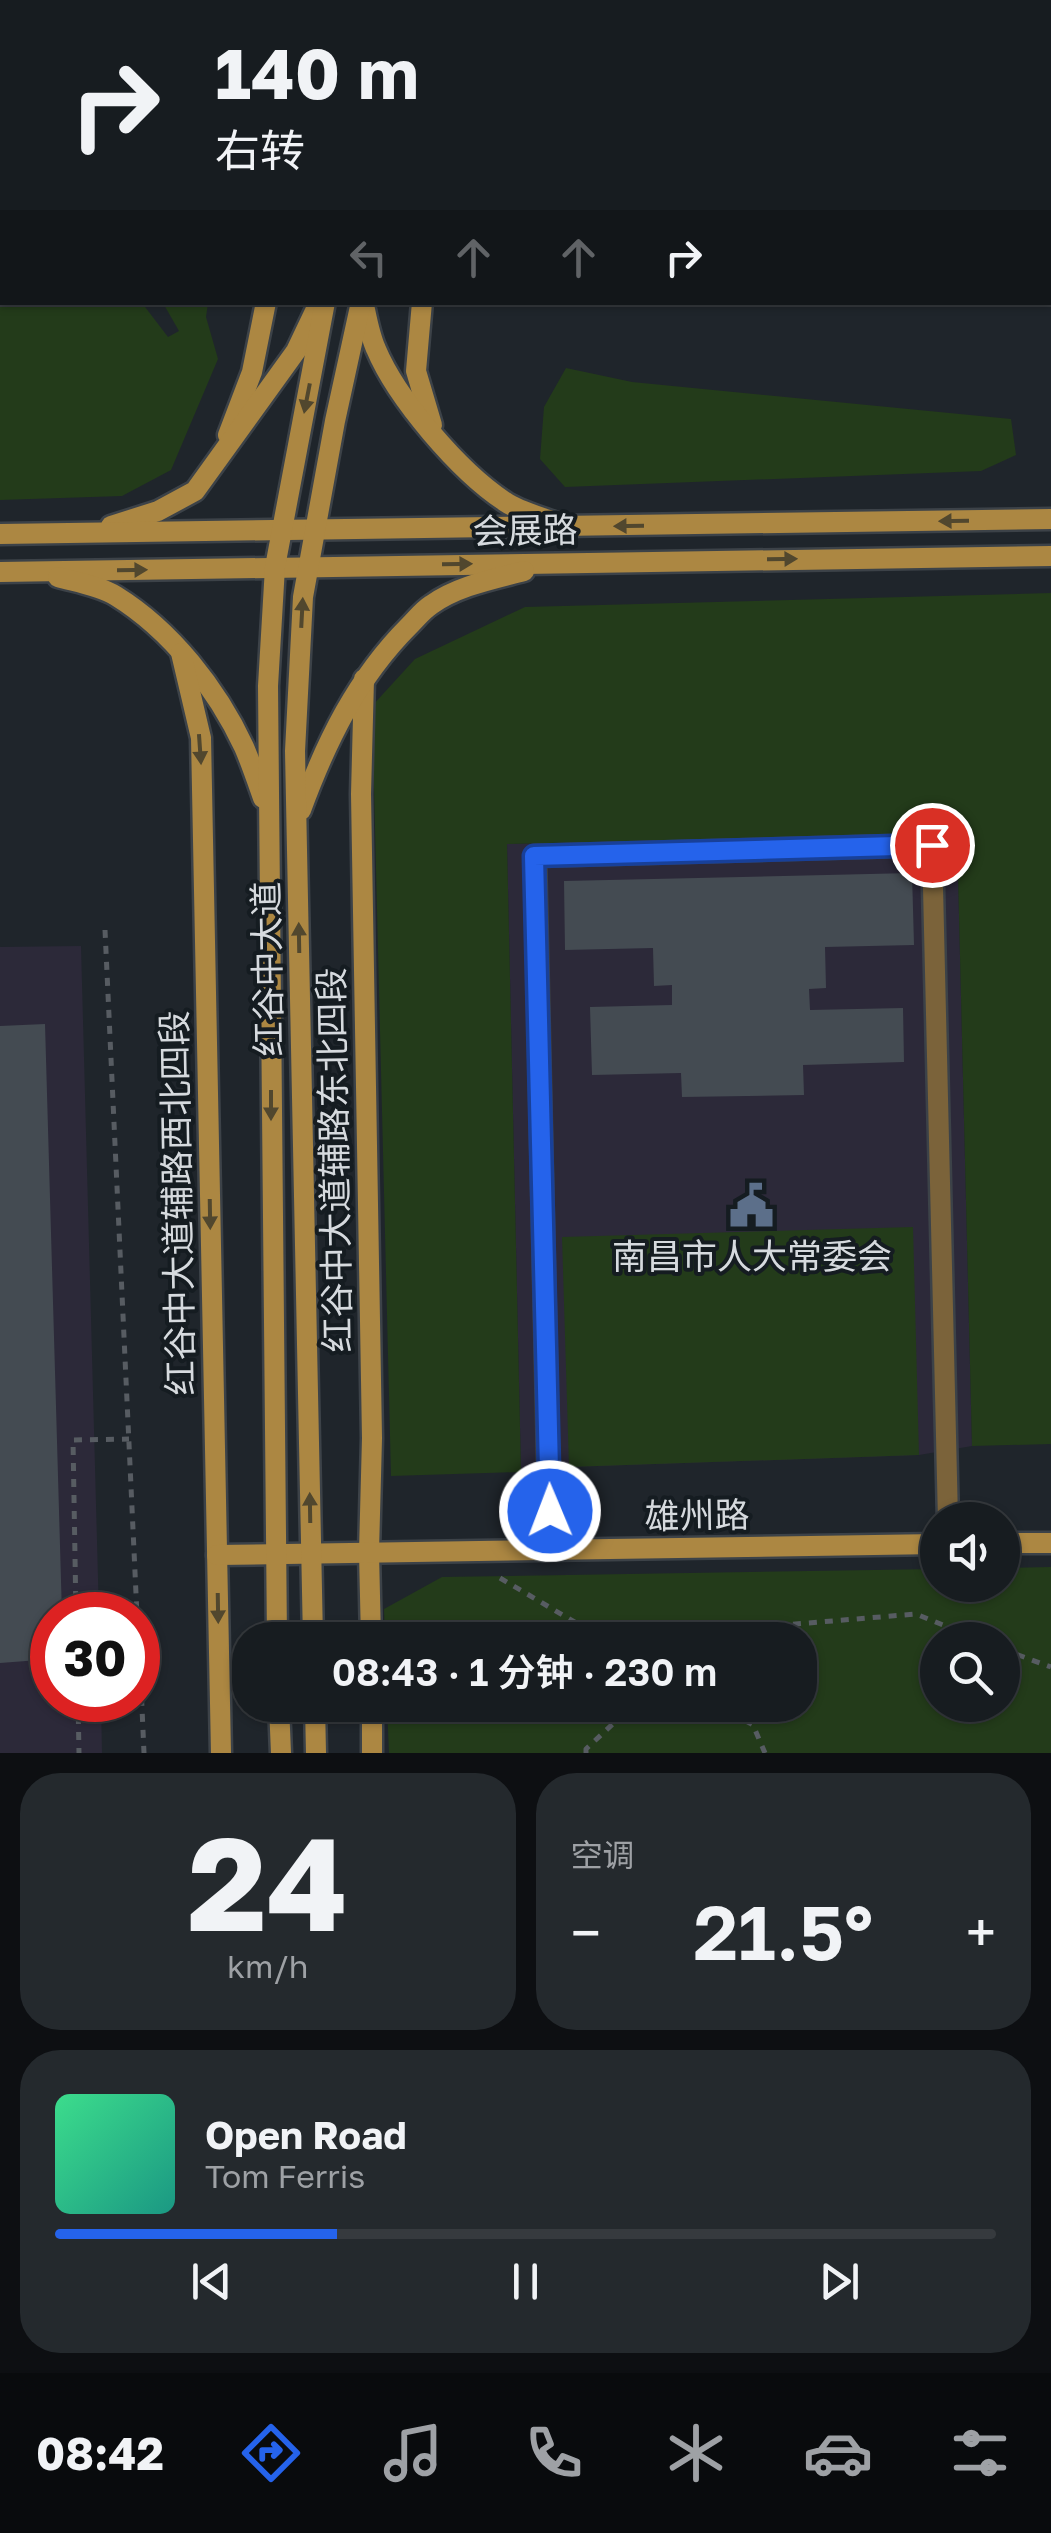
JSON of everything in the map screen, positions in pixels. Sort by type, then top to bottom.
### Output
[{"type":"main road","points":[[221,454],[252,372],[265,305]]},
{"type":"main road","points":[[88,534],[158,511],[195,491],[296,351],[320,305]]},
{"type":"main road","name":"红谷中大道","points":[[276,1622],[268,686],[275,567],[321,305]]},
{"type":"main road","name":"红谷中大道","points":[[314,1622],[295,751],[303,597],[361,305]]},
{"type":"main road","points":[[363,305],[375,349],[398,388],[470,475],[508,504],[565,527]]},
{"type":"main road","points":[[422,305],[416,371],[435,436]]},
{"type":"main road","name":"会展路","points":[[0,534],[1051,519]]},
{"type":"main road","name":"会展路","points":[[0,572],[1051,556]]},
{"type":"main road","points":[[296,821],[324,750],[364,679],[391,644],[432,604],[468,587],[554,562]]},
{"type":"main road","points":[[42,572],[113,594],[154,624],[213,692],[244,746],[269,813]]},
{"type":"main road","name":"红谷中大道辅路西北四段","points":[[181,653],[200,738],[221,1753]]},
{"type":"main road","name":"红谷中大道辅路东北四段","points":[[364,679],[360,794],[372,1438],[371,1622]]},
{"type":"main road","points":[[1020,1543],[1051,1542]]},
{"type":"main road","name":"雄州路","points":[[217,1554],[920,1544]]},
{"type":"main road","points":[[280,1722],[281,1753]]},
{"type":"main road","points":[[315,1722],[316,1753]]},
{"type":"main road","points":[[372,1722],[372,1753]]},
{"type":"street","points":[[550,1550],[534,856],[932,845],[948,1502]]},
{"type":"path","points":[[105,930],[136,1592]]},
{"type":"path","points":[[76,1592],[73,1440],[129,1439]]},
{"type":"path","points":[[480,1550],[476,1563],[575,1622]]},
{"type":"path","points":[[817,1622],[916,1614],[936,1622]]},
{"type":"path","points":[[1020,1656],[1051,1667]]},
{"type":"path","points":[[78,1722],[79,1753]]},
{"type":"path","points":[[142,1722],[144,1753]]},
{"type":"path","points":[[586,1753],[615,1722]]},
{"type":"path","points":[[748,1722],[753,1725],[765,1753]]},
{"type":"shaded area","points":[[957,832],[972,1446],[919,1455],[521,1472],[507,844]]},
{"type":"shaded area","points":[[81,946],[98,1592],[30,1592],[30,1722],[101,1722],[102,1753],[0,1753],[0,947]]},
{"type":"green space","points":[[0,305],[144,305],[168,337],[179,331],[164,305],[208,305],[206,317],[218,359],[171,470],[122,496],[0,500]]},
{"type":"green space","points":[[566,368],[632,382],[1011,419],[1016,455],[981,471],[565,487],[540,459],[544,407]]},
{"type":"green space","points":[[1051,593],[1051,1444],[972,1446],[957,833],[507,844],[521,1472],[391,1476],[372,706],[415,659],[525,607]]},
{"type":"green space","points":[[913,1227],[919,1455],[569,1467],[562,1237]]},
{"type":"green space","points":[[1051,1567],[1051,1753],[389,1753],[388,1722],[817,1722],[817,1622],[384,1622],[384,1609],[442,1577],[920,1569],[920,1602],[1020,1602],[1020,1568]]},
{"type":"building","points":[[912,873],[914,945],[825,947],[826,988],[809,989],[810,1010],[903,1008],[904,1062],[803,1065],[804,1095],[682,1097],[681,1073],[592,1075],[590,1007],[672,1005],[672,985],[654,986],[653,948],[565,950],[564,881]]},
{"type":"building","points":[[45,1024],[61,1592],[30,1592],[30,1661],[0,1663],[0,1026]]},
{"type":"place","name":"南昌市人大常委会","points":[[752,1206]]},
{"type":"route","points":[[550,1511],[534,856],[932,845]]}]
